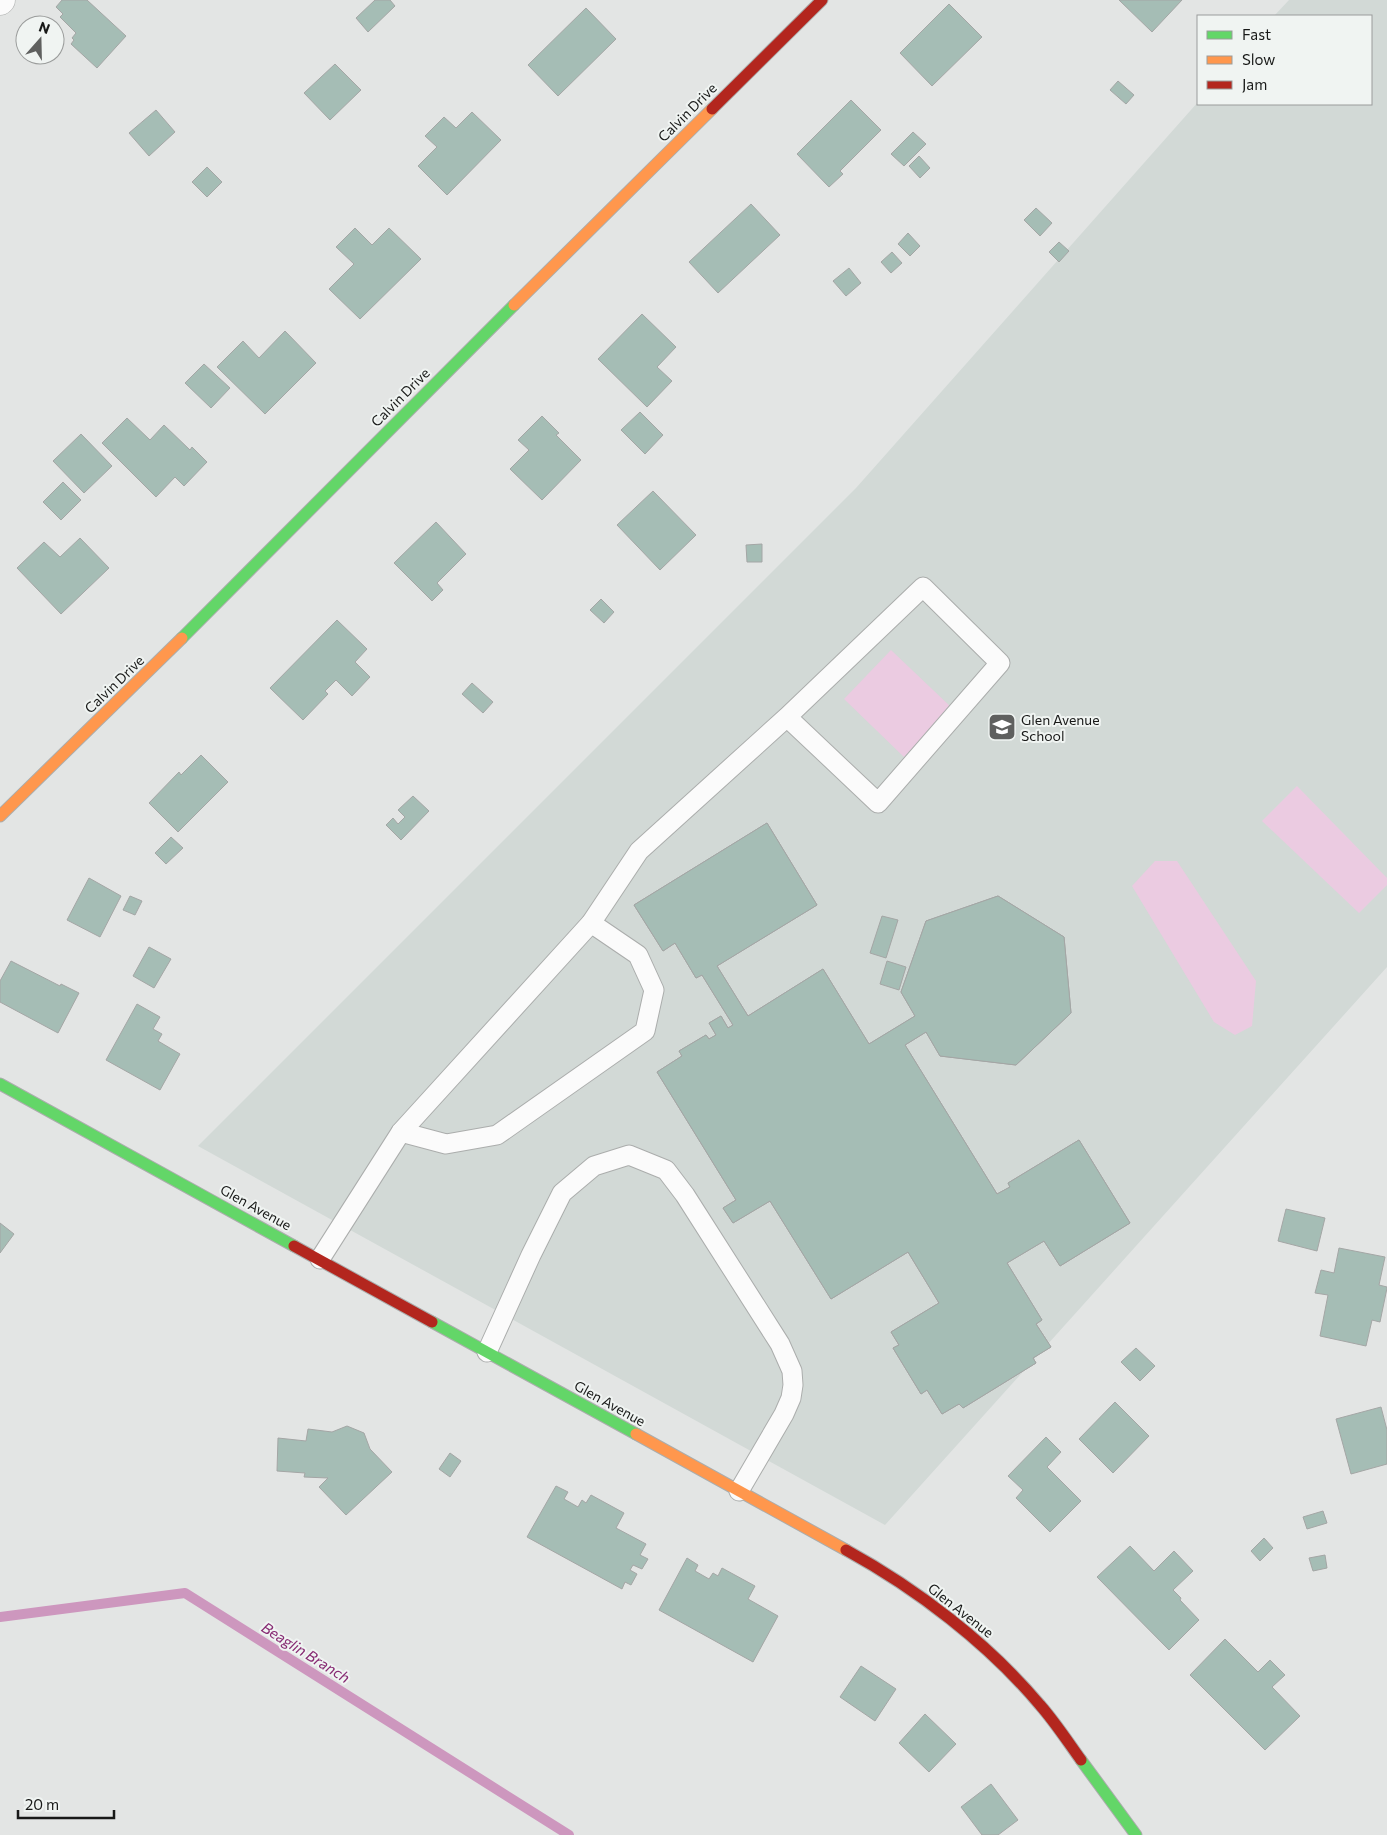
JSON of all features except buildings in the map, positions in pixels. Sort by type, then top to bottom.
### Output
[{"type":"street","name":"Calvin Drive","points":[[0,816],[200,620],[519,299],[822,0]]},
{"type":"street","name":"Glen Avenue","points":[[0,1084],[882,1571],[946,1615],[1006,1668],[1040,1704],[1136,1835]]},
{"type":"lane","points":[[320,1259],[401,1132],[591,922],[640,851],[787,717],[923,587],[1000,663],[878,803],[787,717]]},
{"type":"lane","points":[[401,1132],[446,1144],[496,1135],[645,1031],[654,990],[638,955],[591,922]]},
{"type":"lane","points":[[487,1352],[531,1255],[562,1193],[594,1166],[629,1155],[666,1170],[780,1344],[792,1371],[793,1386],[791,1398],[784,1414],[739,1491]]},
{"type":"shaded area","name":"Glen Avenue School","points":[[1289,0],[1387,0],[1387,967],[885,1525],[198,1146],[856,488],[1197,103],[1197,105],[1372,105],[1372,15],[1275,15]]},
{"type":"shaded area","points":[[891,650],[952,708],[904,757],[844,699]]},
{"type":"shaded area","points":[[1297,786],[1387,878],[1387,885],[1359,913],[1262,821]]},
{"type":"shaded area","points":[[1155,861],[1177,861],[1256,981],[1252,1026],[1235,1035],[1214,1022],[1132,886]]},
{"type":"waterway","name":"Beaglin Branch","points":[[0,1617],[185,1593],[569,1835]]},
{"type":"traffic: fast","points":[[182,638],[514,305]]},
{"type":"traffic: fast","points":[[0,1084],[294,1246]]},
{"type":"traffic: fast","points":[[432,1322],[636,1434]]},
{"type":"traffic: fast","points":[[1081,1760],[1136,1835]]},
{"type":"traffic: slow","points":[[514,305],[712,109]]},
{"type":"traffic: slow","points":[[0,816],[182,638]]},
{"type":"traffic: slow","points":[[636,1434],[846,1550]]},
{"type":"traffic: jam","points":[[712,109],[822,0]]},
{"type":"traffic: jam","points":[[294,1246],[432,1322]]},
{"type":"traffic: jam","points":[[846,1550],[873,1565],[925,1600],[998,1660],[1040,1705],[1081,1760]]},
{"type":"place","name":"Glen Avenue School","points":[[1002,727]]}]
